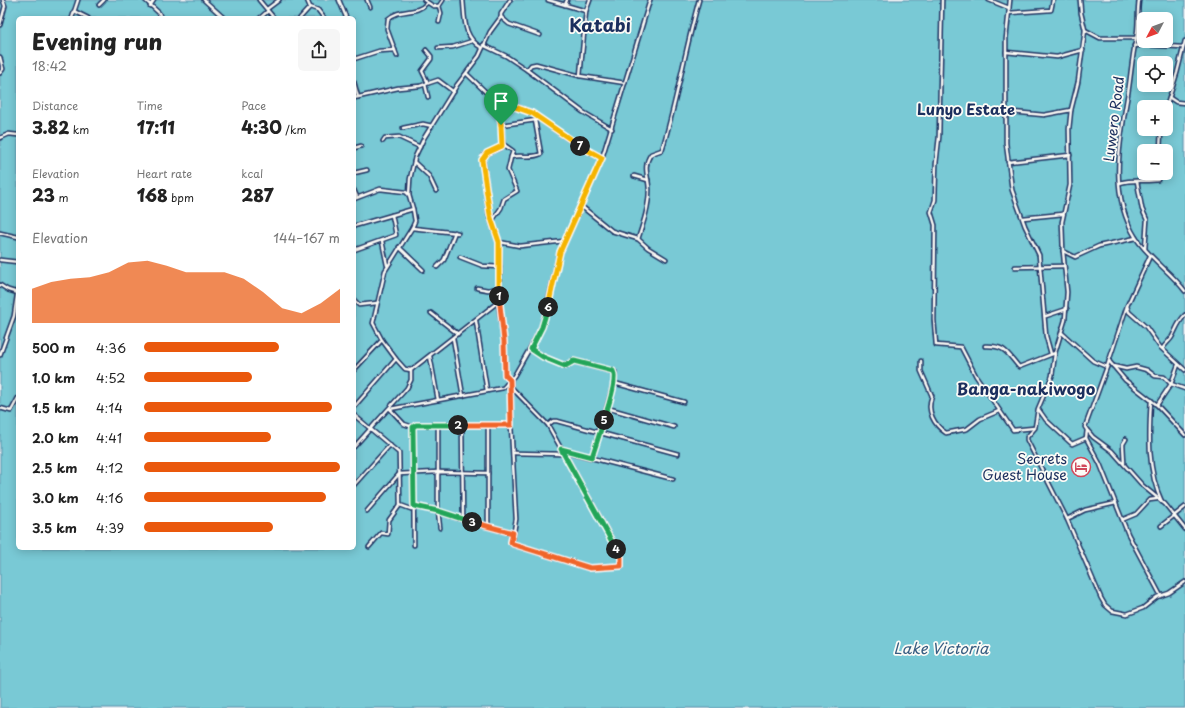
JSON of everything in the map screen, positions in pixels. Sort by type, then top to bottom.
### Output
[{"type":"street","points":[[0,25],[5,6],[3,0]]},
{"type":"street","points":[[73,16],[78,0]]},
{"type":"street","points":[[99,5],[104,0]]},
{"type":"street","points":[[145,0],[160,16]]},
{"type":"street","points":[[150,6],[154,0]]},
{"type":"street","points":[[204,0],[222,16]]},
{"type":"street","points":[[259,0],[272,16]]},
{"type":"street","points":[[262,16],[280,0]]},
{"type":"street","points":[[307,0],[310,7],[318,10],[322,16]]},
{"type":"street","points":[[339,0],[346,16]]},
{"type":"street","points":[[367,0],[370,7]]},
{"type":"street","points":[[424,0],[433,6],[439,6]]},
{"type":"street","points":[[439,22],[441,14],[439,6],[443,0]]},
{"type":"street","points":[[463,0],[468,34],[472,41],[482,48]]},
{"type":"street","points":[[498,302],[411,370],[405,369],[396,359],[382,340],[373,323],[387,266],[412,228],[414,221],[413,209],[409,195],[414,162],[420,147],[454,92],[459,81],[467,74],[483,44],[501,17],[501,14],[510,0]]},
{"type":"street","points":[[548,0],[586,11]]},
{"type":"street","points":[[565,5],[567,0]]},
{"type":"street","points":[[580,76],[586,11],[590,0]]},
{"type":"street","points":[[390,409],[505,388],[531,349],[545,320],[559,255],[602,158],[612,129],[650,0]]},
{"type":"street","points":[[638,239],[648,200],[646,166],[651,154],[662,150],[666,139],[699,0]]},
{"type":"street","points":[[942,0],[939,137],[935,197],[931,212],[935,225],[934,335],[936,345],[961,348],[976,376],[999,412],[1013,430],[1035,428]]},
{"type":"street","points":[[989,0],[1009,8]]},
{"type":"street","points":[[1010,0],[1006,52],[1005,117],[1008,162],[1012,190],[1028,233],[1039,255],[1046,316],[1046,336],[1051,354]]},
{"type":"street","points":[[1009,12],[1051,10],[1053,0]]},
{"type":"street","points":[[1080,0],[1081,13],[1086,30],[1078,82],[1071,110],[1069,129],[1070,185],[1063,214],[1063,251],[1067,309],[1062,333],[1055,353],[1052,376],[1038,409],[1035,428],[1027,437],[1027,440],[1067,519],[1101,598],[1108,608],[1117,613],[1127,614],[1143,608],[1185,582]]},
{"type":"street","name":"Luwero Road","points":[[1138,12],[1139,0]]},
{"type":"street","points":[[397,56],[387,28],[388,19],[403,11],[419,10],[427,3]]},
{"type":"street","points":[[302,16],[310,7]]},
{"type":"street","points":[[74,11],[84,16]]},
{"type":"street","points":[[501,17],[509,24],[540,35]]},
{"type":"street","points":[[1086,30],[1100,38],[1137,38]]},
{"type":"street","name":"Luwero Road","points":[[1137,38],[1134,46],[1119,146],[1118,169],[1125,215],[1136,238],[1150,256],[1168,271],[1185,290]]},
{"type":"street","points":[[438,48],[453,47],[472,41]]},
{"type":"street","points":[[1185,41],[1182,47],[1181,58],[1170,98],[1176,102],[1185,104]]},
{"type":"street","points":[[483,44],[509,58],[583,112],[612,129]]},
{"type":"street","points":[[1134,46],[1145,44],[1182,47]]},
{"type":"street","points":[[356,58],[378,51],[395,50]]},
{"type":"street","points":[[426,50],[431,56],[431,59],[422,71],[428,97]]},
{"type":"street","points":[[1006,52],[1057,57],[1083,50]]},
{"type":"street","points":[[0,57],[3,69],[0,73]]},
{"type":"street","points":[[527,70],[531,65],[536,64],[580,76],[625,84]]},
{"type":"street","points":[[467,74],[490,98],[515,106],[541,118],[574,143],[602,158]]},
{"type":"street","points":[[356,98],[438,80],[454,92]]},
{"type":"street","points":[[498,101],[503,144],[500,148],[484,155],[482,160],[491,221],[499,242],[500,267],[498,302],[504,341],[505,375],[510,380],[511,387],[511,425],[514,453],[516,519],[511,542],[513,544],[590,568],[621,566],[621,557],[548,425],[511,387]]},
{"type":"street","points":[[1005,117],[1012,112],[1044,115],[1071,110]]},
{"type":"street","points":[[501,125],[541,118]]},
{"type":"street","points":[[511,157],[518,155],[527,158],[541,154],[536,120]]},
{"type":"street","points":[[403,128],[423,124],[432,126]]},
{"type":"street","points":[[0,138],[9,134],[16,135]]},
{"type":"street","points":[[383,141],[385,138],[399,137],[420,147]]},
{"type":"street","points":[[491,221],[501,208],[504,199],[517,191],[508,170],[513,151],[503,144]]},
{"type":"street","points":[[356,147],[361,146]]},
{"type":"street","points":[[1008,162],[1070,155]]},
{"type":"street","points":[[414,162],[429,176],[436,191]]},
{"type":"street","points":[[356,173],[367,170]]},
{"type":"street","points":[[634,176],[648,180]]},
{"type":"street","points":[[1120,183],[1127,180],[1150,182],[1158,180]]},
{"type":"street","points":[[1137,181],[1142,209],[1147,220],[1145,249]]},
{"type":"street","points":[[356,198],[380,189],[406,192],[409,195]]},
{"type":"street","points":[[581,206],[612,231],[638,239],[648,248],[666,259]]},
{"type":"street","points":[[356,225],[413,209]]},
{"type":"street","points":[[1023,218],[1063,214]]},
{"type":"street","points":[[356,249],[396,235],[392,215]]},
{"type":"street","points":[[412,228],[456,233],[444,260],[437,267]]},
{"type":"street","points":[[0,234],[16,237]]},
{"type":"street","points":[[1063,251],[1075,257],[1097,247],[1136,238]]},
{"type":"street","points":[[382,241],[387,266]]},
{"type":"street","points":[[499,242],[520,246],[566,241]]},
{"type":"street","points":[[399,247],[423,270]]},
{"type":"street","points":[[1150,256],[1126,306],[1107,367],[1085,427],[1087,430],[1086,438],[1100,464],[1124,520],[1128,534],[1161,596]]},
{"type":"street","points":[[460,257],[483,266],[500,267]]},
{"type":"street","points":[[0,260],[16,262]]},
{"type":"street","points":[[1015,267],[1064,266]]},
{"type":"street","points":[[0,285],[16,292]]},
{"type":"street","points":[[477,288],[499,288]]},
{"type":"street","points":[[356,302],[359,305],[378,303]]},
{"type":"street","points":[[0,354],[14,316],[16,304]]},
{"type":"street","points":[[1126,306],[1129,312],[1146,327],[1163,348],[1185,370]]},
{"type":"street","points":[[1046,316],[1067,309]]},
{"type":"street","points":[[431,313],[458,334]]},
{"type":"street","points":[[1163,348],[1166,341],[1173,336],[1178,322],[1185,315]]},
{"type":"street","points":[[476,320],[487,391]]},
{"type":"street","points":[[1062,333],[1093,361],[1107,367]]},
{"type":"street","points":[[453,338],[463,396]]},
{"type":"street","points":[[356,368],[382,340]]},
{"type":"street","points":[[985,346],[997,345],[1003,348],[1019,367],[1055,353]]},
{"type":"street","points":[[531,349],[543,357],[565,366],[572,360],[614,372],[614,383],[592,457]]},
{"type":"street","points":[[430,356],[438,400]]},
{"type":"street","points":[[356,405],[396,359]]},
{"type":"street","points":[[921,361],[921,371],[932,396],[929,403],[931,415],[938,428],[946,433],[967,429],[980,418],[999,412]]},
{"type":"street","points":[[1109,361],[1133,387],[1157,405],[1185,435]]},
{"type":"street","points":[[1157,405],[1171,384],[1180,366],[1185,363]]},
{"type":"street","points":[[1112,366],[1126,369],[1136,367],[1147,370],[1155,376],[1164,377],[1171,384],[1185,389]]},
{"type":"street","points":[[356,445],[390,409],[410,384],[411,370]]},
{"type":"street","points":[[614,383],[684,402]]},
{"type":"street","points":[[1151,400],[1151,467],[1155,487],[1162,502],[1185,529]]},
{"type":"street","points":[[0,408],[11,411],[16,402]]},
{"type":"street","points":[[607,408],[674,427]]},
{"type":"street","points":[[390,409],[404,424],[413,427],[416,425],[511,425]]},
{"type":"street","points":[[1038,409],[1046,420],[1072,444],[1086,438]]},
{"type":"street","points":[[356,417],[399,453],[400,505],[389,520],[389,533],[380,534],[369,547]]},
{"type":"street","points":[[548,425],[555,420],[678,454]]},
{"type":"street","points":[[438,425],[438,511],[440,528]]},
{"type":"street","points":[[462,425],[463,520]]},
{"type":"street","points":[[488,425],[488,526]]},
{"type":"street","points":[[413,427],[414,545]]},
{"type":"street","points":[[1087,430],[1124,464],[1143,486],[1162,502]]},
{"type":"street","points":[[1124,464],[1123,444],[1126,438]]},
{"type":"street","points":[[356,483],[390,445]]},
{"type":"street","points":[[561,449],[673,479]]},
{"type":"street","points":[[514,453],[563,454]]},
{"type":"street","points":[[367,511],[399,474],[413,472],[488,473]]},
{"type":"street","points":[[1124,520],[1136,514],[1149,500],[1157,499]]},
{"type":"street","points":[[1067,519],[1085,510],[1116,503]]},
{"type":"street","points":[[400,505],[411,508],[414,506],[438,511],[463,520],[513,533]]},
{"type":"street","points":[[1161,526],[1185,507]]},
{"type":"water","name":"Lake Victoria","points":[[0,0],[1185,0],[1185,708],[0,708]]},
{"type":"place","name":"Secrets Guest House","points":[[1081,467]]},
{"type":"district","name":"Katabi","points":[[600,26]]},
{"type":"district","name":"Lunyo Estate","points":[[966,110]]},
{"type":"district","name":"Banga-nakiwogo","points":[[1026,389]]},
{"type":"route","points":[[498,101],[508,103],[532,113],[574,143],[602,158],[560,252],[545,320],[531,349],[543,357],[565,366],[567,366],[572,360],[614,372],[614,383],[592,457],[561,449],[621,557],[622,564],[618,568],[590,568],[512,544],[513,533],[463,520],[438,511],[414,506],[414,426],[511,425],[511,387],[510,380],[505,375],[506,362],[504,341],[498,302],[500,274],[499,242],[490,215],[482,160],[484,155],[502,146],[501,125],[498,101]]}]
